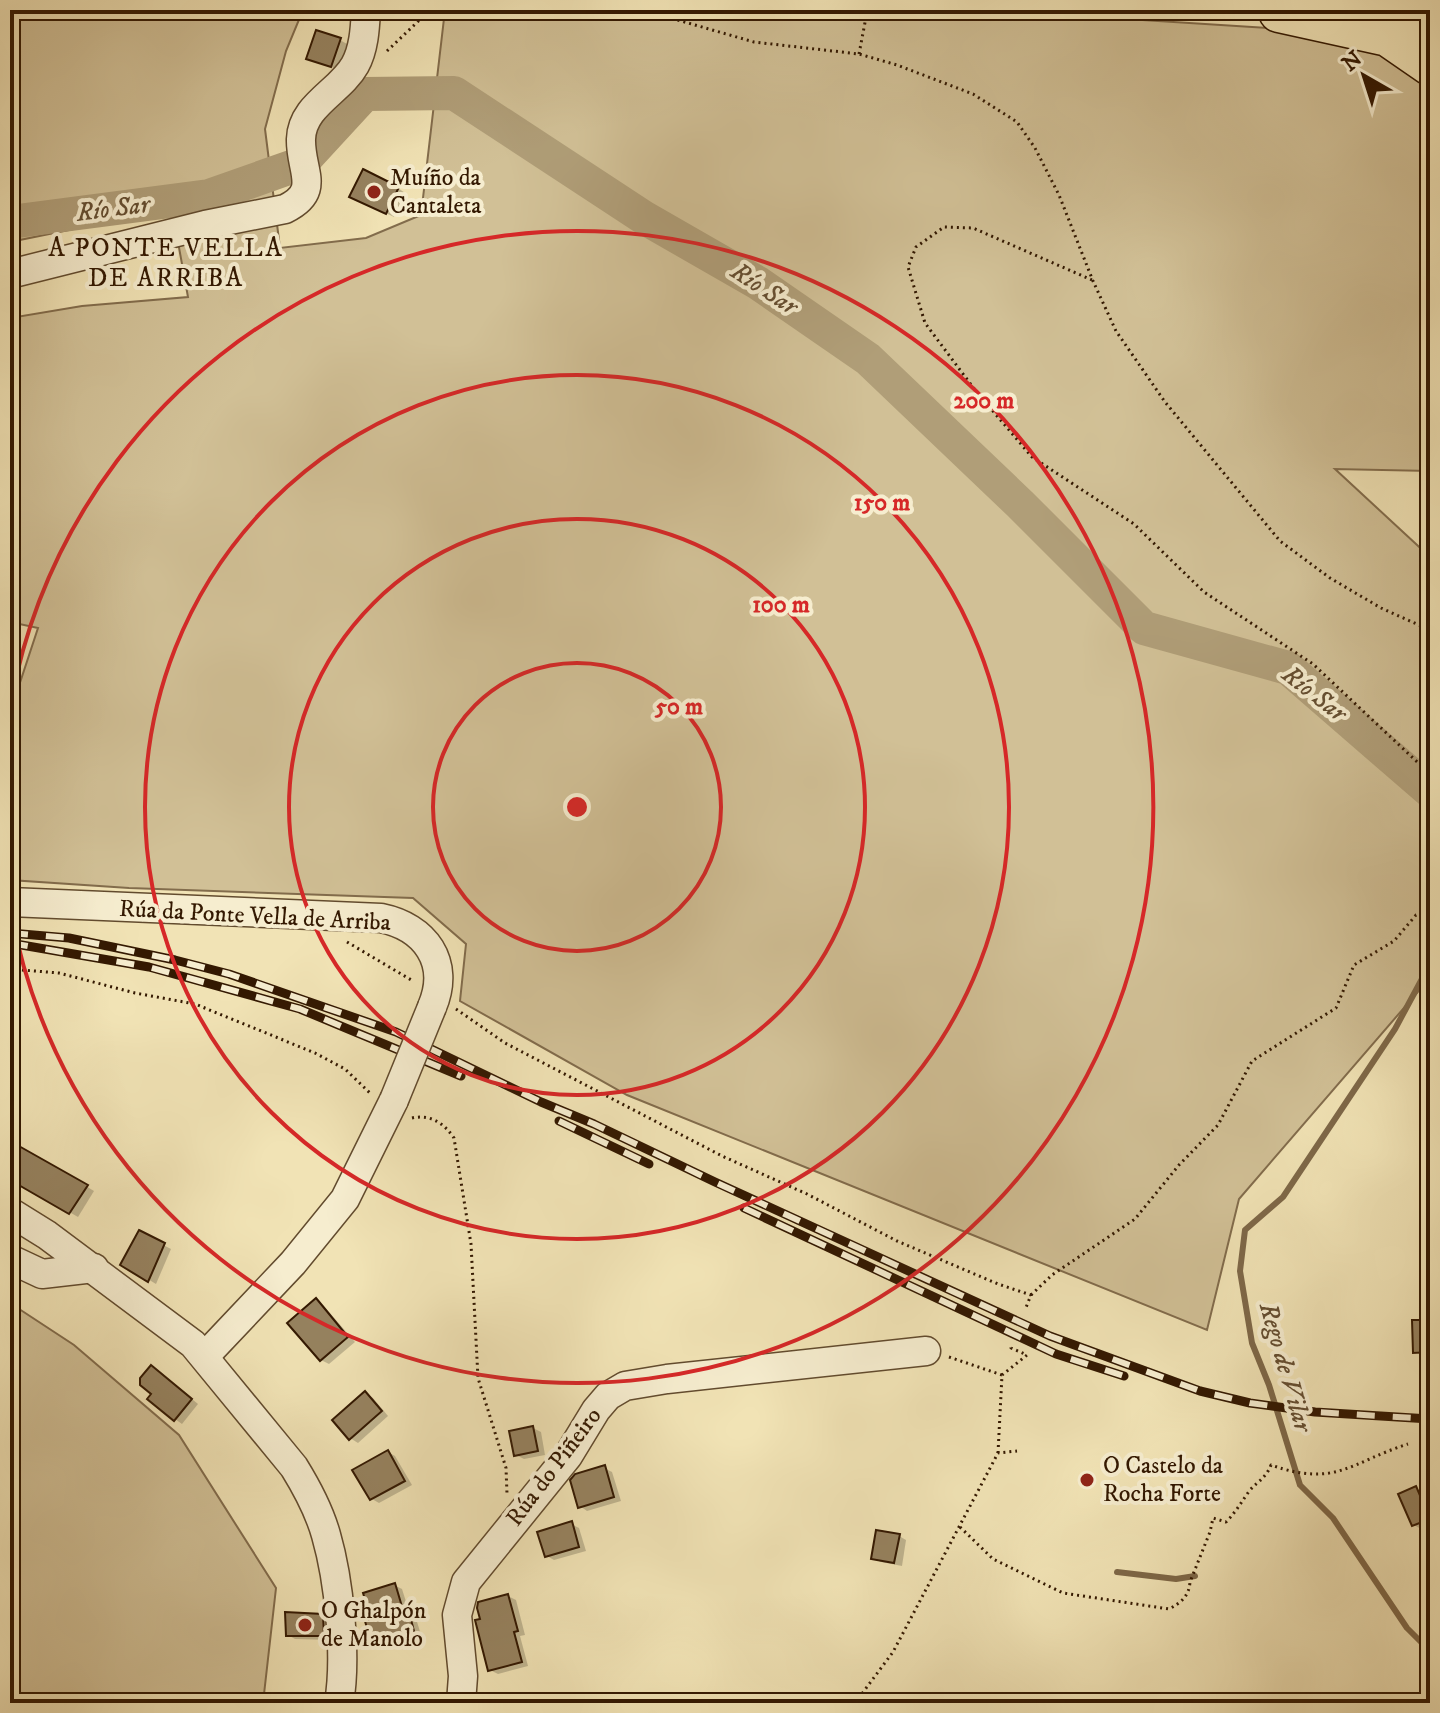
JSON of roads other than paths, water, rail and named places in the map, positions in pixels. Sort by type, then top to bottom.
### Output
[{"type":"highway","points":[[1270,11],[1388,36],[1430,65]]},
{"type":"main road","points":[[1270,11],[1430,19]]},
{"type":"street","points":[[10,274],[205,225],[285,209],[304,196],[307,185],[301,141],[305,121],[357,63],[364,39],[366,10]]},
{"type":"street","name":"Rúa da Ponte Vella de Arriba","points":[[10,902],[381,918],[398,922],[421,936],[431,949],[439,979],[396,1113],[345,1199],[293,1263],[205,1356]]},
{"type":"street","points":[[10,1212],[94,1268],[205,1356],[294,1467],[308,1488],[326,1536],[343,1658],[339,1703]]},
{"type":"street","points":[[10,1259],[42,1274],[94,1268]]},
{"type":"street","name":"Rúa do Piñeiro","points":[[461,1703],[463,1676],[457,1615],[466,1582],[568,1456],[608,1396],[625,1386],[667,1379],[926,1351]]},
{"type":"waterway","name":"Río Sar","points":[[10,222],[209,196],[294,166],[307,157],[365,94],[454,93],[643,217],[758,283],[868,359],[1144,628],[1288,668],[1430,791]]},
{"type":"waterway","name":"Rego de Vilar","points":[[1430,964],[1395,1029],[1283,1197],[1245,1230],[1240,1271],[1252,1343],[1269,1385],[1300,1485],[1333,1518],[1407,1628],[1430,1651]]},
{"type":"waterway","points":[[1117,1572],[1176,1579],[1195,1576]]},
{"type":"railway","points":[[10,933],[69,938],[175,960],[229,974],[396,1032],[1050,1336],[1200,1391],[1250,1403],[1315,1412],[1430,1419]]},
{"type":"railway","points":[[10,943],[149,967],[300,1009],[461,1076]]},
{"type":"railway","points":[[559,1121],[649,1164]]},
{"type":"railway","points":[[744,1208],[1056,1354],[1124,1376]]},
{"type":"place","name":"Muíño da Cantaleta","points":[[374,192]]},
{"type":"place","name":"O Castelo da Rocha Forte","points":[[1087,1480]]},
{"type":"place","name":"O Ghalpón de Manolo","points":[[305,1625]]},
{"type":"district","name":"A PONTE VELLA DE ARRIBA","points":[[166,263]]}]
